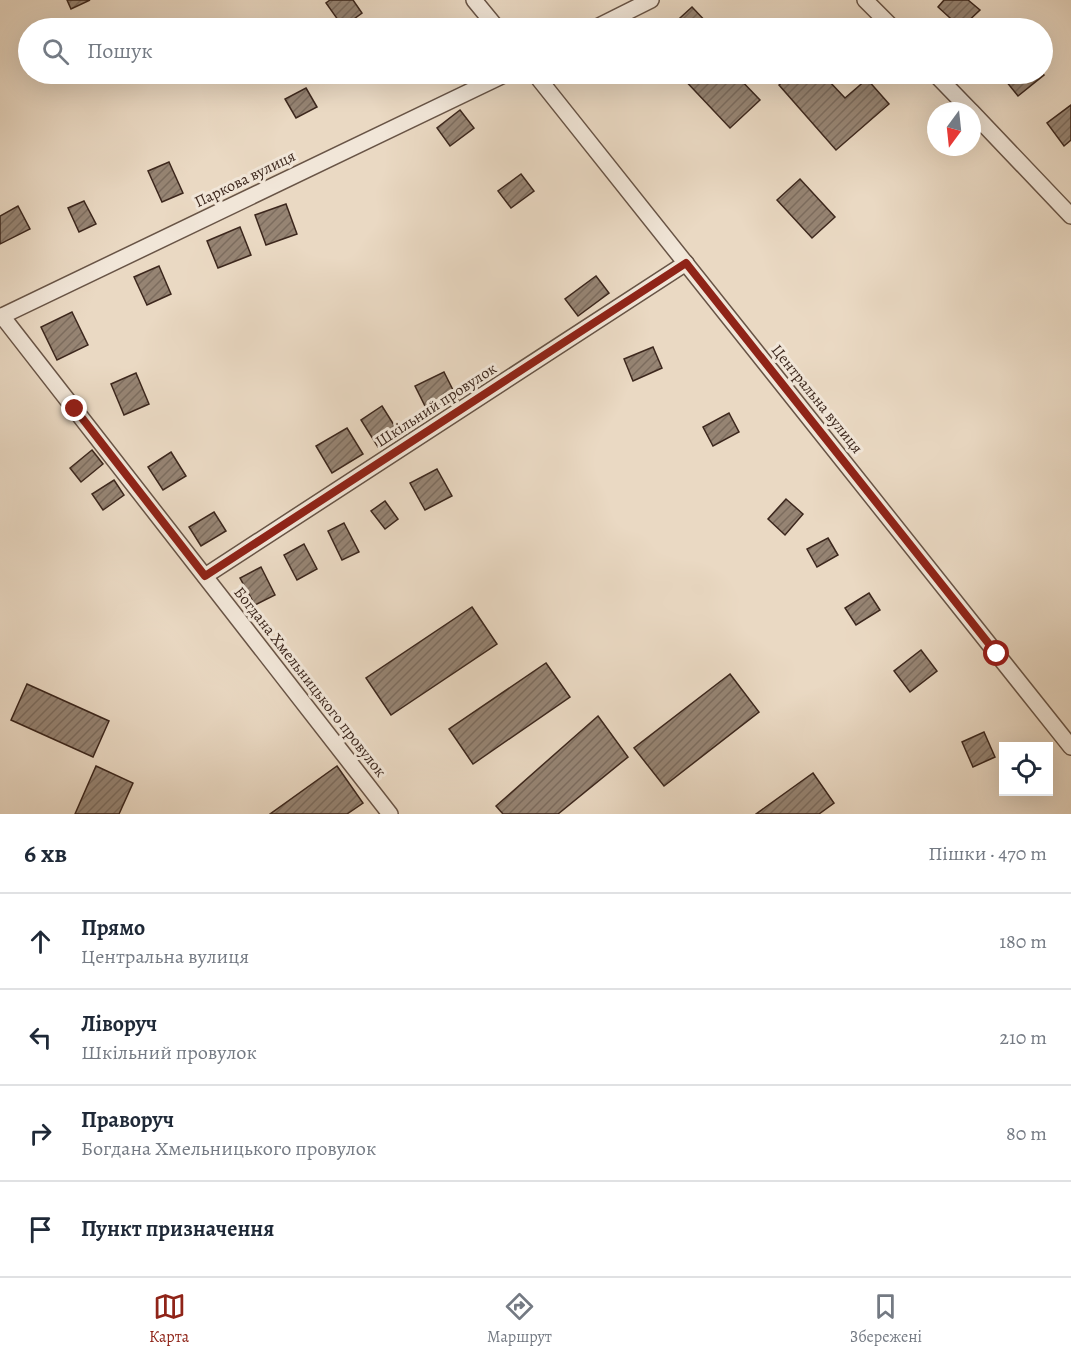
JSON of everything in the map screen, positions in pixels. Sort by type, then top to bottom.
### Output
[{"type":"street","points":[[474,0],[489,18]]},
{"type":"street","points":[[615,18],[651,0]]},
{"type":"street","points":[[865,0],[882,18]]},
{"type":"street","name":"Паркова вулиця","points":[[1,316],[485,84]]},
{"type":"street","name":"Центральна вулиця","points":[[542,84],[1071,747]]},
{"type":"street","points":[[945,84],[963,102]]},
{"type":"street","points":[[981,121],[1071,216]]},
{"type":"street","name":"Шкільний провулок","points":[[205,576],[686,263]]},
{"type":"street","name":"Богдана Хмельницького провулок","points":[[1,316],[390,814]]},
{"type":"building","points":[[67,0],[90,0],[71,9]]},
{"type":"building","points":[[330,0],[353,0],[362,13],[355,18],[337,18],[326,3]]},
{"type":"building","points":[[944,0],[968,0],[980,10],[972,18],[950,18],[938,7]]},
{"type":"building","points":[[692,7],[702,18],[680,18]]},
{"type":"building","points":[[688,84],[745,84],[760,100],[730,128]]},
{"type":"building","points":[[832,84],[845,98],[861,84],[871,84],[889,104],[836,150],[779,85]]},
{"type":"building","points":[[1008,84],[1033,84],[1018,96]]},
{"type":"building","points":[[306,88],[317,107],[296,118],[285,99]]},
{"type":"building","points":[[1071,105],[1071,140],[1064,146],[1047,123]]},
{"type":"building","points":[[460,110],[474,128],[450,146],[437,128]]},
{"type":"building","points":[[169,162],[183,193],[162,202],[148,171]]},
{"type":"building","points":[[521,174],[534,191],[511,208],[498,191]]},
{"type":"building","points":[[800,179],[835,217],[812,238],[777,200]]},
{"type":"building","points":[[84,201],[96,224],[79,232],[68,208]]},
{"type":"building","points":[[286,204],[297,234],[266,245],[255,215]]},
{"type":"building","points":[[18,206],[30,229],[0,244],[0,216]]},
{"type":"building","points":[[240,227],[251,255],[218,268],[207,241]]},
{"type":"building","points":[[159,266],[171,294],[147,305],[134,277]]},
{"type":"building","points":[[596,276],[609,293],[578,316],[565,299]]},
{"type":"building","points":[[72,312],[88,345],[57,360],[41,327]]},
{"type":"building","points":[[653,347],[662,368],[633,381],[624,359]]},
{"type":"building","points":[[444,372],[458,400],[429,414],[415,386]]},
{"type":"building","points":[[136,373],[149,404],[124,415],[111,384]]},
{"type":"building","points":[[382,406],[399,433],[378,447],[361,420]]},
{"type":"building","points":[[729,413],[739,432],[713,446],[703,427]]},
{"type":"building","points":[[347,428],[363,454],[332,473],[316,446]]},
{"type":"building","points":[[92,450],[103,464],[81,482],[70,468]]},
{"type":"building","points":[[171,452],[186,476],[163,490],[148,467]]},
{"type":"building","points":[[437,469],[452,496],[425,510],[410,483]]},
{"type":"building","points":[[114,480],[124,495],[103,510],[92,494]]},
{"type":"building","points":[[786,499],[803,514],[785,535],[768,519]]},
{"type":"building","points":[[385,501],[398,519],[385,529],[371,511]]},
{"type":"building","points":[[214,512],[226,531],[201,546],[189,527]]},
{"type":"building","points":[[344,523],[359,552],[342,560],[328,531]]},
{"type":"building","points":[[828,538],[838,555],[817,567],[807,549]]},
{"type":"building","points":[[304,544],[317,569],[297,580],[284,555]]},
{"type":"building","points":[[261,567],[275,595],[255,605],[240,578]]},
{"type":"building","points":[[869,593],[880,610],[856,625],[845,608]]},
{"type":"building","points":[[472,607],[497,644],[391,715],[366,678]]},
{"type":"building","points":[[921,650],[937,671],[910,692],[894,671]]},
{"type":"building","points":[[546,663],[570,697],[473,764],[449,729]]},
{"type":"building","points":[[730,674],[759,712],[664,786],[634,748]]},
{"type":"building","points":[[27,684],[109,721],[93,757],[11,720]]},
{"type":"building","points":[[598,716],[628,757],[558,814],[503,814],[496,806]]},
{"type":"building","points":[[984,732],[995,757],[973,767],[962,742]]},
{"type":"building","points":[[96,766],[133,783],[119,814],[75,814]]},
{"type":"building","points":[[337,766],[363,803],[347,814],[270,814]]},
{"type":"building","points":[[813,773],[834,803],[819,814],[756,814]]},
{"type":"route","points":[[75,409],[205,576],[686,263],[997,654]]}]
